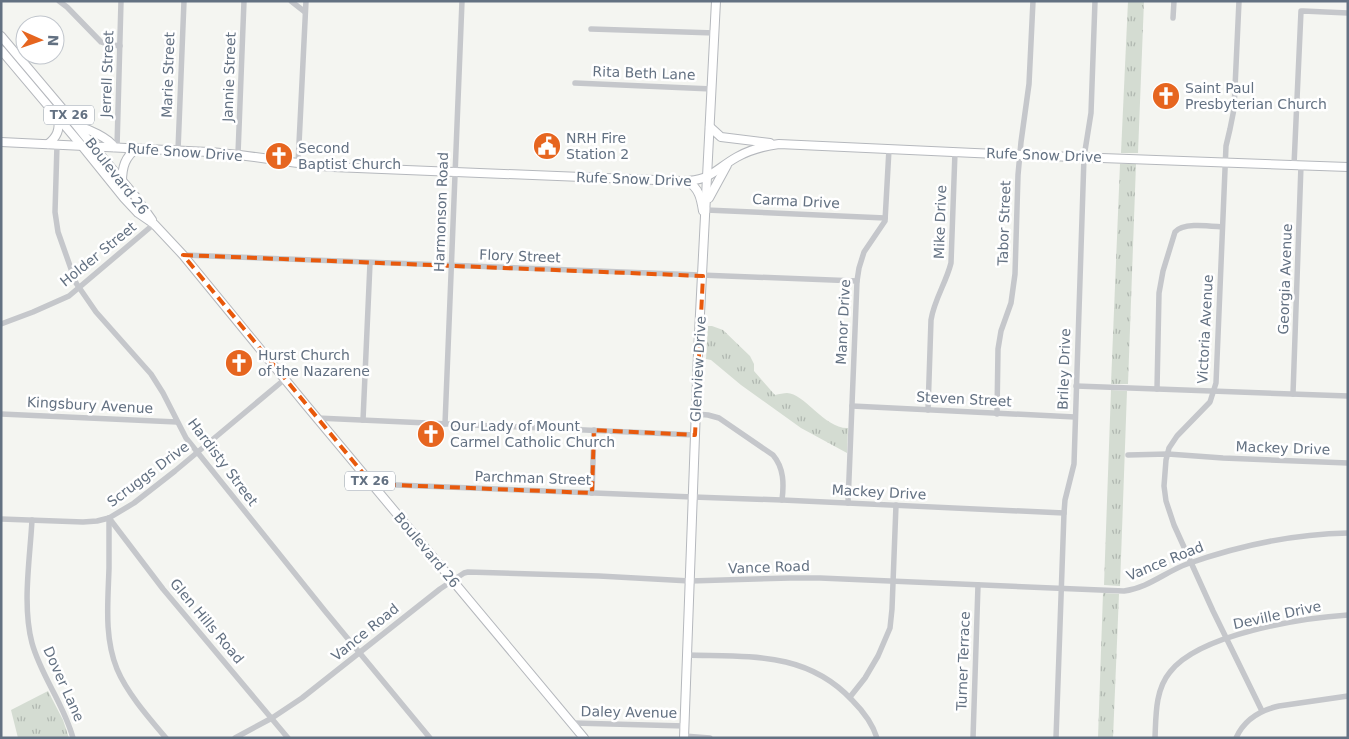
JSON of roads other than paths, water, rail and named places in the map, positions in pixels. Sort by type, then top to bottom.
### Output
[{"type":"main road","name":"Glenview Drive","points":[[684,737],[695,435],[716,1]]},
{"type":"main road","name":"Boulevard 26","points":[[1,36],[15,52]]},
{"type":"main road","name":"Boulevard 26","points":[[1,50],[124,198],[154,224]]},
{"type":"main road","points":[[8,58],[15,52]]},
{"type":"main road","name":"Boulevard 26","points":[[26,65],[144,209],[154,224],[183,255],[584,738]]},
{"type":"main road","points":[[48,144],[55,138],[58,132],[58,118]]},
{"type":"main road","points":[[77,126],[87,128],[111,142],[115,147]]},
{"type":"main road","points":[[710,127],[721,137],[779,144]]},
{"type":"main road","name":"Rufe Snow Drive","points":[[1,142],[238,154],[333,168],[687,181],[698,180],[708,176],[751,150],[779,144],[1348,167]]},
{"type":"main road","points":[[122,182],[124,163],[137,148]]},
{"type":"main road","points":[[706,206],[728,163]]},
{"type":"main road","points":[[687,181],[699,193],[706,223]]},
{"type":"street","points":[[59,1],[101,42],[120,46]]},
{"type":"street","name":"Jerrell Street","points":[[115,147],[122,1]]},
{"type":"street","name":"Marie Street","points":[[178,150],[184,1]]},
{"type":"street","name":"Jannie Street","points":[[238,154],[244,1]]},
{"type":"street","points":[[291,1],[305,12]]},
{"type":"street","points":[[298,164],[306,1]]},
{"type":"street","name":"Harmonson Road","points":[[445,424],[462,1]]},
{"type":"street","name":"Tabor Street","points":[[997,414],[998,349],[1001,331],[1011,303],[1015,274],[1018,175],[1029,84],[1034,1]]},
{"type":"street","name":"Briley Drive","points":[[1056,738],[1064,513],[1065,500],[1074,464],[1084,157],[1091,114],[1096,1]]},
{"type":"street","points":[[1173,18],[1174,1]]},
{"type":"street","name":"Victoria Avenue","points":[[1239,1],[1234,109],[1226,146],[1214,391],[1210,402],[1173,441],[1168,454],[1164,478],[1166,501],[1174,525],[1262,711]]},
{"type":"street","name":"Georgia Avenue","points":[[1293,394],[1301,12],[1303,10],[1348,12]]},
{"type":"street","points":[[591,29],[715,33]]},
{"type":"street","name":"Rita Beth Lane","points":[[575,83],[712,89]]},
{"type":"street","name":"Hardisty Street","points":[[57,145],[56,222],[76,283],[96,312],[151,374],[186,438],[430,738]]},
{"type":"street","name":"Manor Drive","points":[[848,503],[857,281],[864,252],[882,226],[885,218],[890,149]]},
{"type":"street","name":"Mike Drive","points":[[928,410],[930,320],[951,263],[955,152]]},
{"type":"street","name":"Carma Drive","points":[[706,206],[885,218]]},
{"type":"street","name":"Holder Street","points":[[1,324],[69,296],[154,224]]},
{"type":"street","points":[[1157,389],[1159,293],[1162,272],[1175,232],[1179,228],[1187,226],[1222,227]]},
{"type":"street","name":"Flory Street","points":[[183,255],[857,281]]},
{"type":"street","points":[[363,420],[370,263]]},
{"type":"street","name":"Scruggs Drive","points":[[1,519],[83,522],[109,518],[134,503],[198,453],[285,379]]},
{"type":"street","points":[[1076,386],[1348,396]]},
{"type":"street","name":"Steven Street","points":[[852,406],[1075,417]]},
{"type":"street","name":"Kingsbury Avenue","points":[[1,414],[177,422]]},
{"type":"street","points":[[696,414],[720,418],[777,459],[783,475],[782,500]]},
{"type":"street","points":[[317,418],[695,435]]},
{"type":"street","points":[[592,493],[594,430]]},
{"type":"street","name":"Mackey Drive","points":[[1128,454],[1168,454],[1348,463]]},
{"type":"street","name":"Parchman Street","points":[[372,484],[693,497]]},
{"type":"street","name":"Mackey Drive","points":[[693,497],[1064,513]]},
{"type":"street","points":[[850,697],[865,678],[878,656],[886,639],[891,620],[896,505]]},
{"type":"street","points":[[109,518],[107,617],[108,633],[114,660],[120,676],[131,693],[166,738]]},
{"type":"street","name":"Glen Hills Road","points":[[109,518],[163,589],[288,738]]},
{"type":"street","name":"Dover Lane","points":[[32,520],[27,602],[29,630],[38,662],[63,712],[73,738]]},
{"type":"street","name":"Vance Road","points":[[235,738],[272,718],[302,698],[412,611],[464,573],[690,581],[790,578],[1124,591],[1140,588],[1184,565],[1209,556],[1295,537],[1324,533],[1348,533]]},
{"type":"street","name":"Turner Terrace","points":[[973,738],[978,585]]},
{"type":"street","name":"Deville Drive","points":[[1155,738],[1159,696],[1165,680],[1176,666],[1191,655],[1227,638],[1268,626],[1348,616]]},
{"type":"street","points":[[687,656],[775,660],[790,662],[812,670],[828,679],[850,697],[866,715],[875,730],[877,738]]},
{"type":"street","points":[[1236,738],[1242,727],[1262,711],[1279,706],[1348,696]]},
{"type":"street","name":"Daley Avenue","points":[[572,724],[685,726]]},
{"type":"street","name":"Daley Avenue","points":[[684,737],[710,738]]},
{"type":"place","name":"Saint Paul Presbyterian Church","points":[[1166,96]]},
{"type":"place","name":"NRH Fire Station 2","points":[[547,146]]},
{"type":"place","name":"Second Baptist Church","points":[[279,156]]},
{"type":"place","name":"Hurst Church of the Nazarene","points":[[239,363]]},
{"type":"place","name":"Our Lady of Mount Carmel Catholic Church","points":[[431,434]]}]
